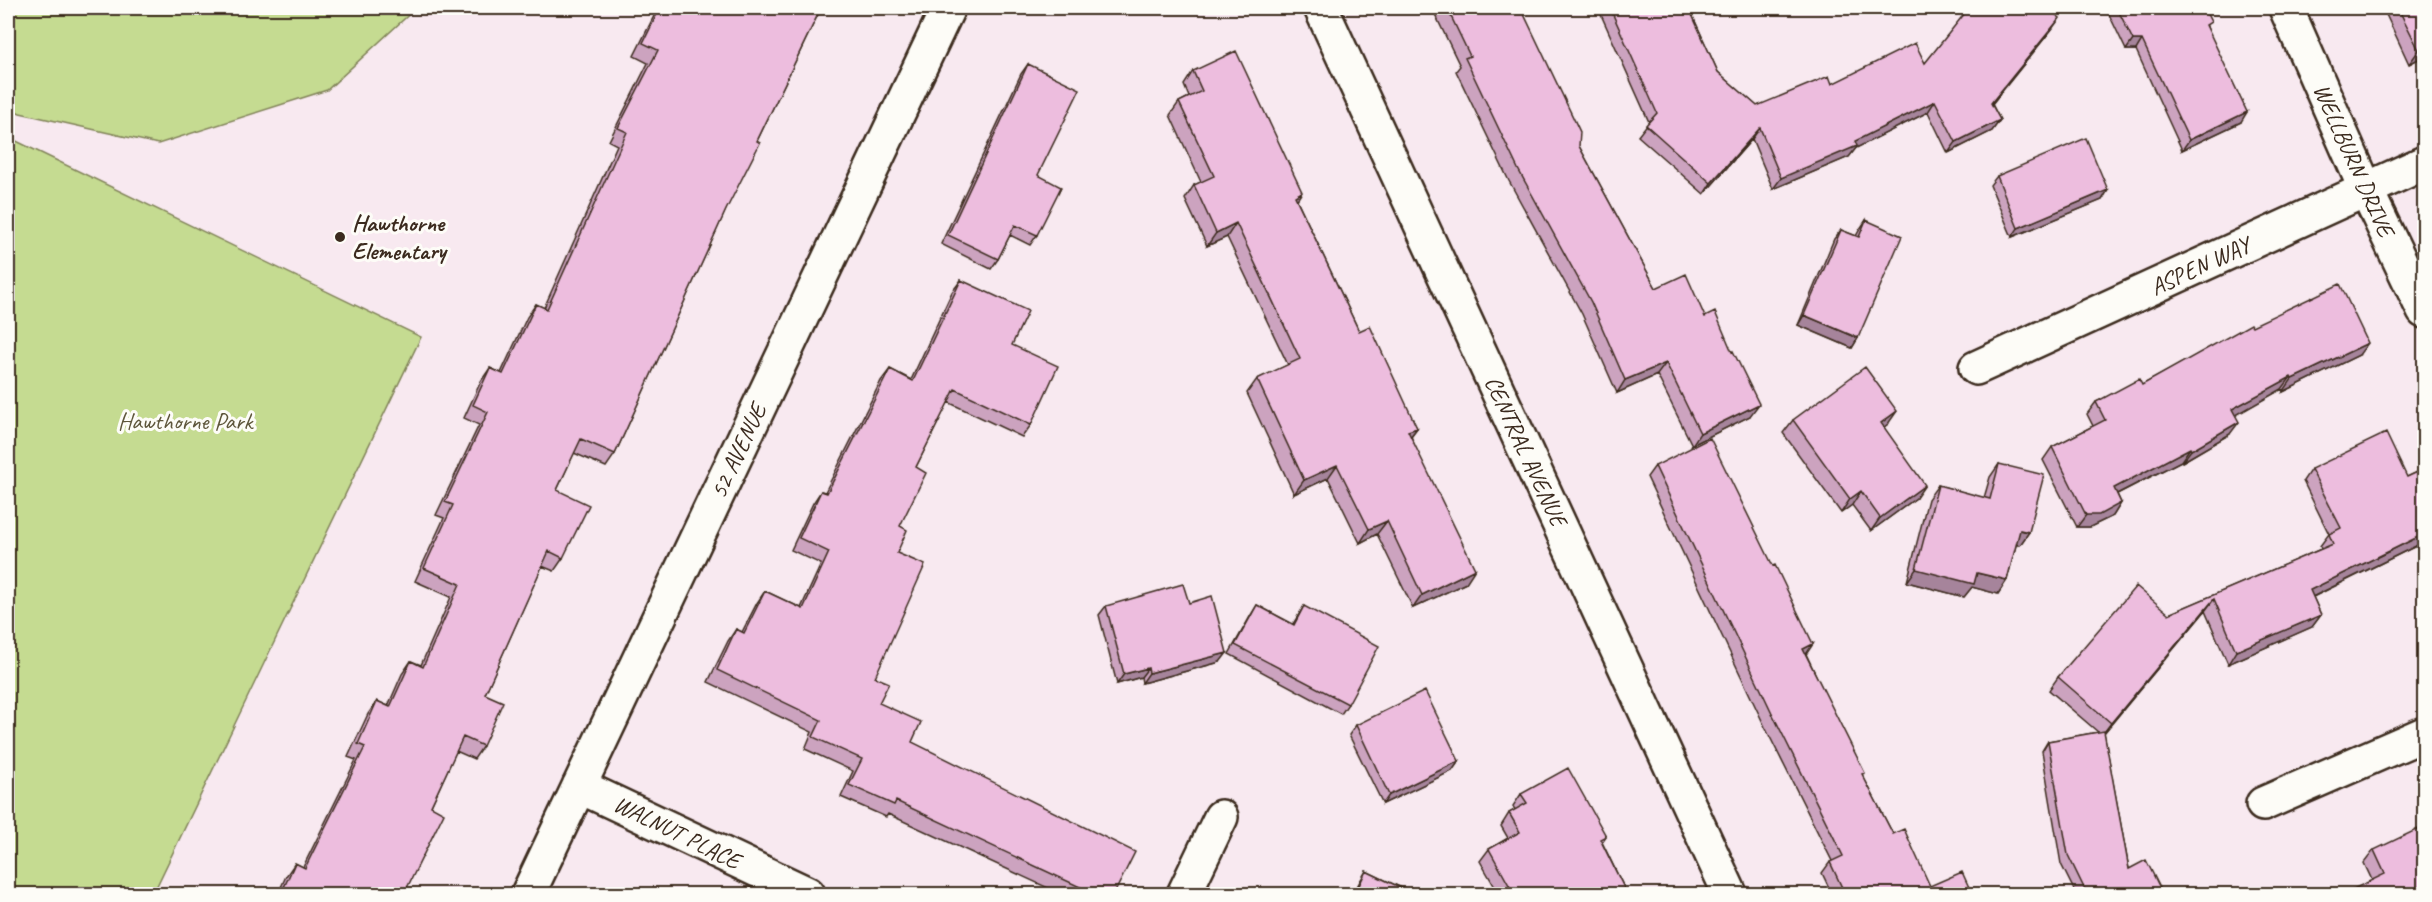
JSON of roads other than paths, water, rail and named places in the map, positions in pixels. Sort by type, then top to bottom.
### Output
[{"type":"street","name":"52 AVENUE","points":[[528,894],[948,8]]},
{"type":"street","name":"CENTRAL AVENUE","points":[[1322,8],[1730,894]]},
{"type":"street","name":"WELLBURN DRIVE","points":[[2286,8],[2366,190],[2424,311]]},
{"type":"street","name":"ASPEN WAY","points":[[1976,368],[2424,163]]},
{"type":"street","points":[[2263,804],[2424,734]]},
{"type":"street","name":"WALNUT PLACE","points":[[579,786],[808,894]]},
{"type":"street","points":[[1184,894],[1221,817]]},
{"type":"place","name":"Hawthorne Elementary","points":[[340,237]]},
{"type":"park label","name":"Hawthorne Park","points":[[185,421]]}]
